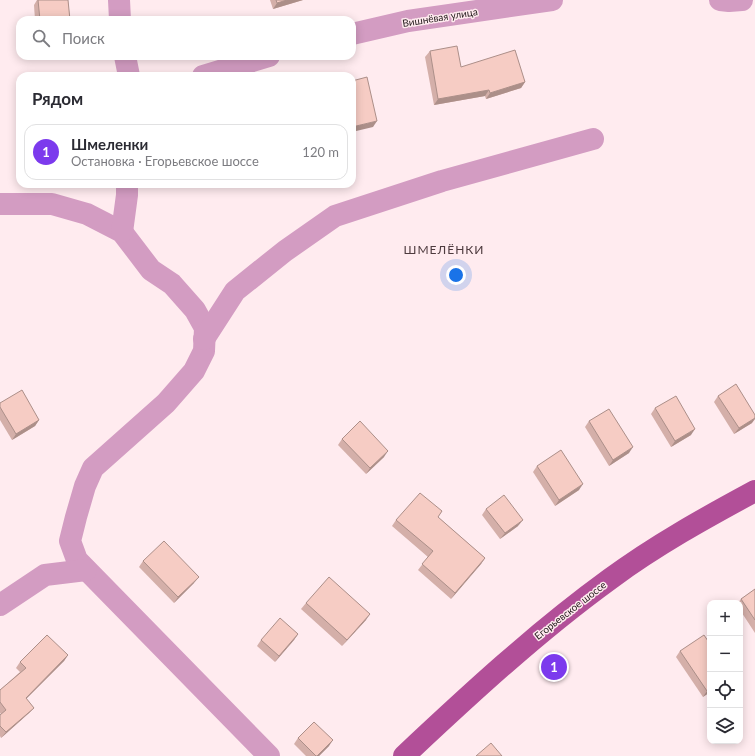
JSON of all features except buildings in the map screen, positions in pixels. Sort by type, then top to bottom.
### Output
[{"type":"main road","name":"Егорьевское шоссе","points":[[404,756],[478,686],[545,628],[611,578],[694,524],[755,491]]},
{"type":"street","points":[[119,0],[120,16]]},
{"type":"street","name":"Вишнёвая улица","points":[[356,33],[408,21],[552,0]]},
{"type":"street","points":[[720,0],[729,2],[742,0]]},
{"type":"street","points":[[127,60],[128,72]]},
{"type":"street","points":[[216,72],[256,60]]},
{"type":"street","points":[[204,339],[235,291],[285,251],[335,216],[442,181],[593,139]]},
{"type":"street","points":[[122,232],[127,188]]},
{"type":"street","points":[[0,204],[52,204],[87,214],[122,232],[151,270],[172,284],[195,310],[205,328],[204,350],[194,371],[166,403],[93,468],[85,486],[70,541],[77,560],[86,570],[269,756]]},
{"type":"street","points":[[0,605],[45,575],[86,570]]},
{"type":"place","name":"Шмеленки","points":[[554,667]]},
{"type":"district","name":"ШМЕЛЁНКИ","points":[[444,249]]}]
